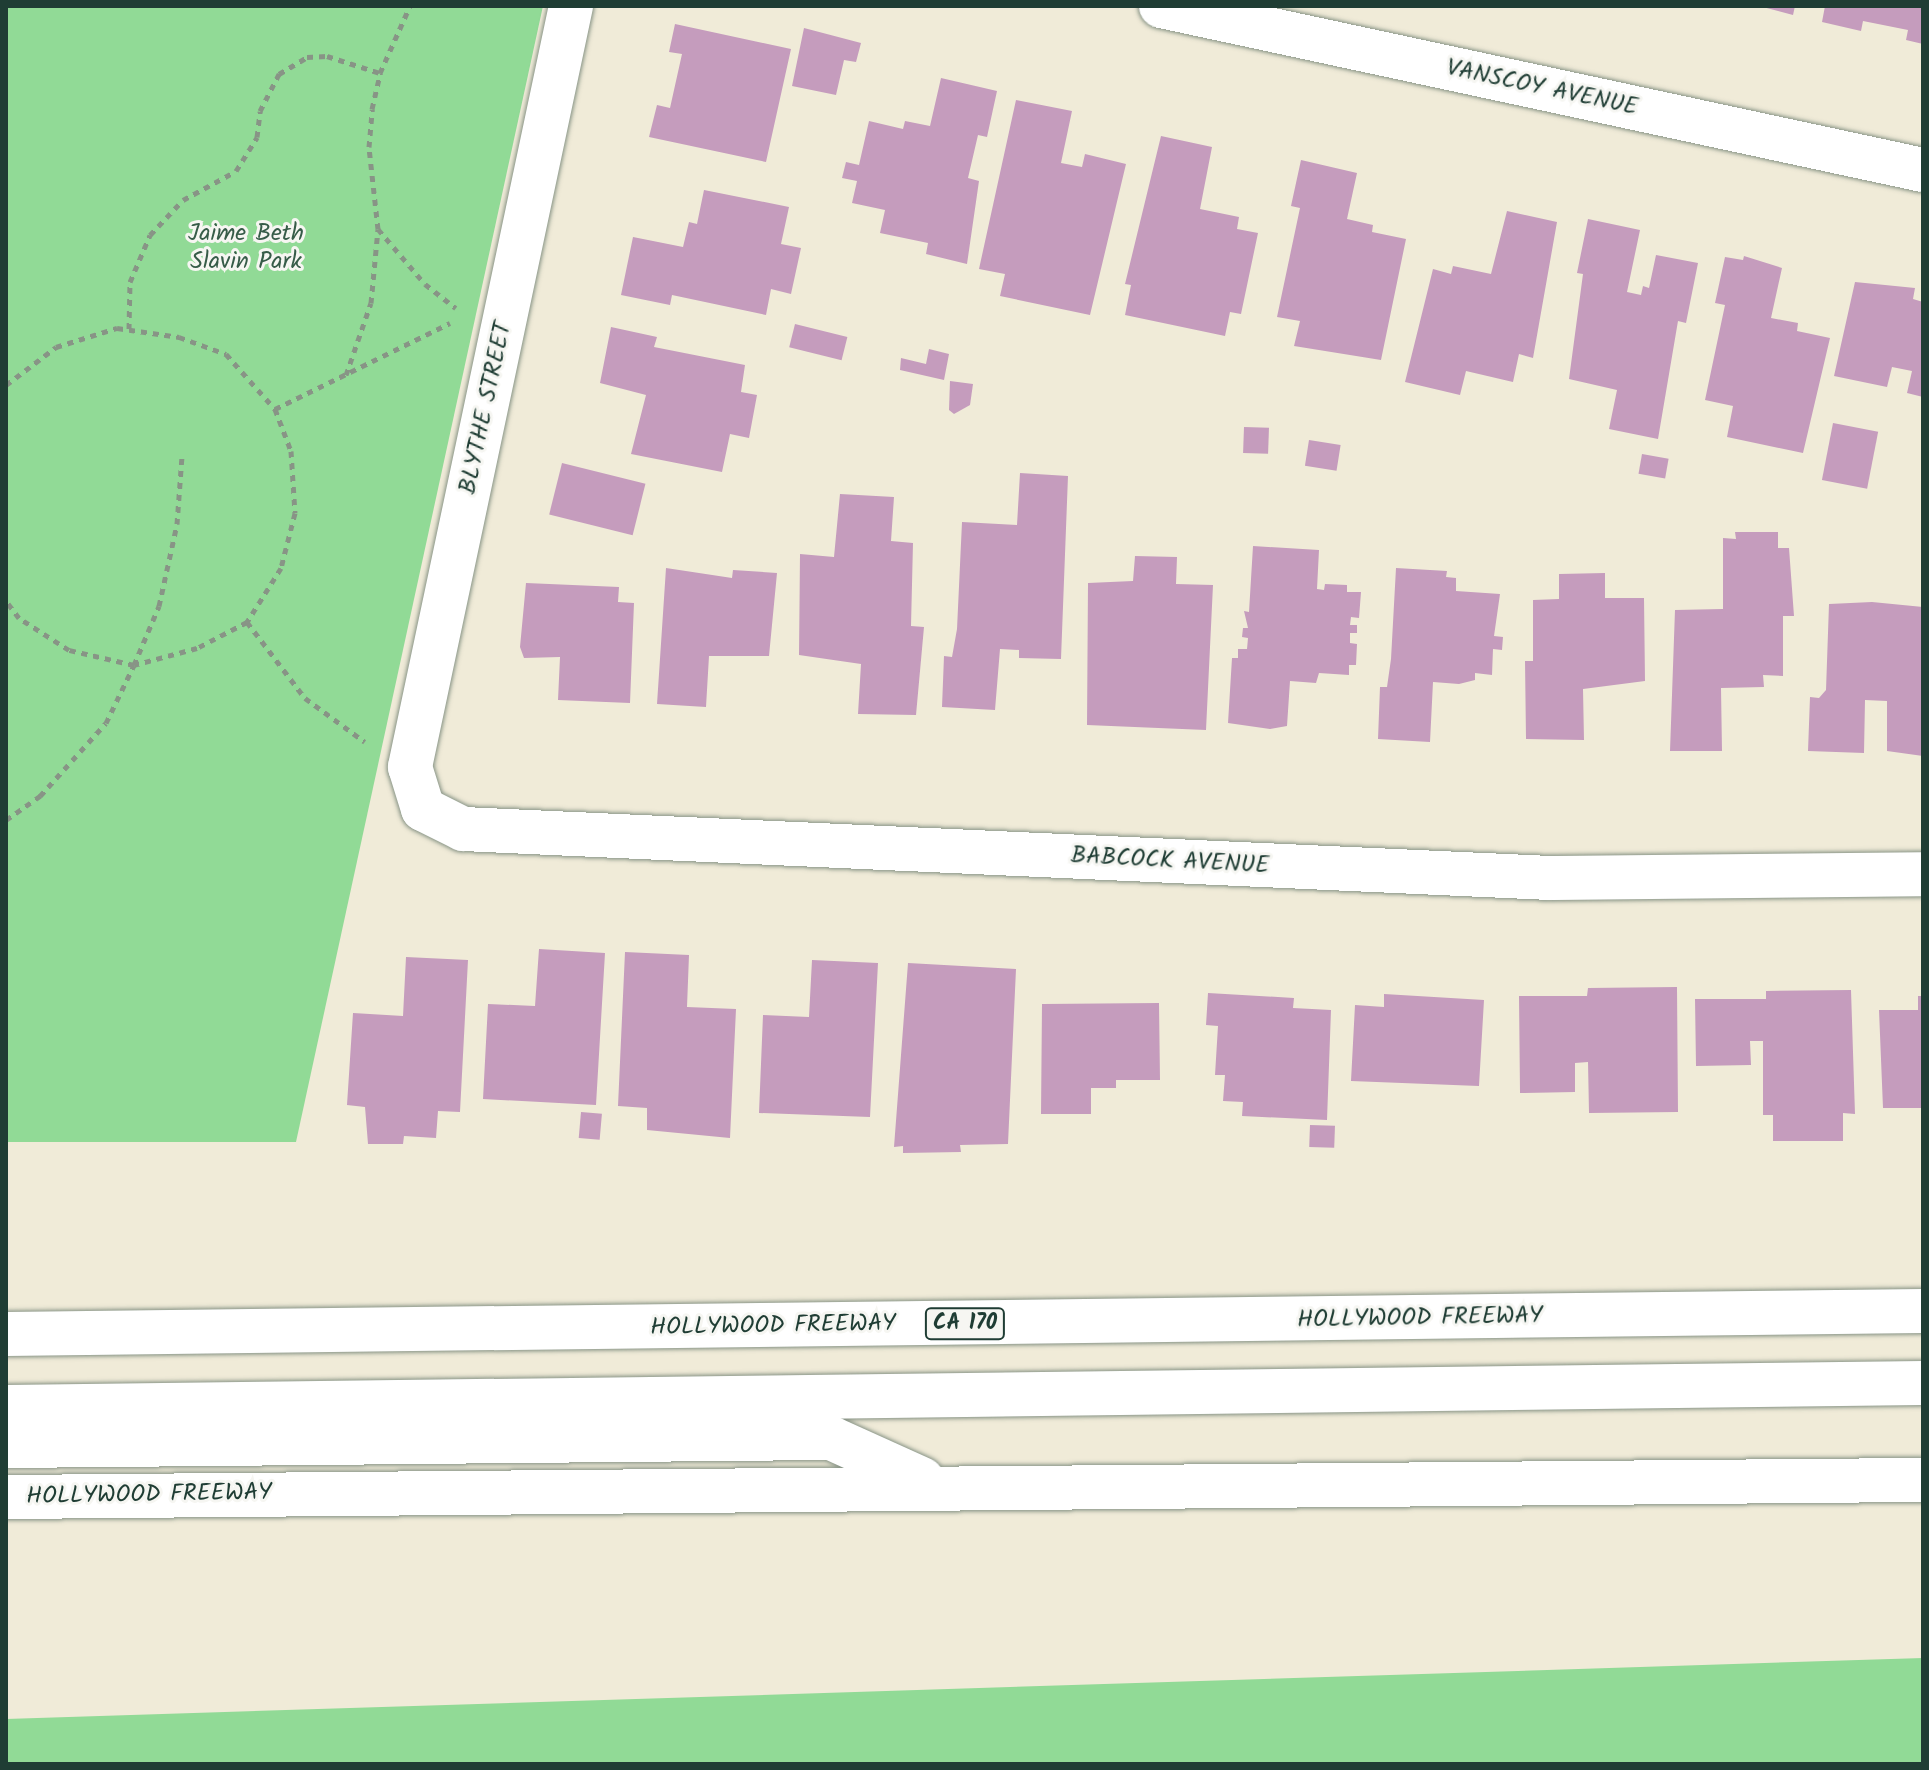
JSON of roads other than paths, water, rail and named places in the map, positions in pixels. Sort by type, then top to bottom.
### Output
[{"type":"main road","name":"BLYTHE STREET","points":[[423,809],[410,767],[485,320],[571,6]]},
{"type":"main road","name":"VANSCOY AVENUE","points":[[1161,6],[1923,170]]},
{"type":"main road","name":"BABCOCK AVENUE","points":[[423,809],[463,829],[1552,878],[1923,874]]},
{"type":"main road","name":"HOLLYWOOD FREEWAY","points":[[6,1334],[1923,1311]]},
{"type":"main road","points":[[6,1407],[1923,1383]]},
{"type":"main road","points":[[6,1446],[831,1438],[935,1485]]},
{"type":"main road","name":"HOLLYWOOD FREEWAY","points":[[6,1497],[935,1485],[1923,1480]]},
{"type":"park label","name":"Jaime Beth Slavin Park","points":[[246,248]]}]
